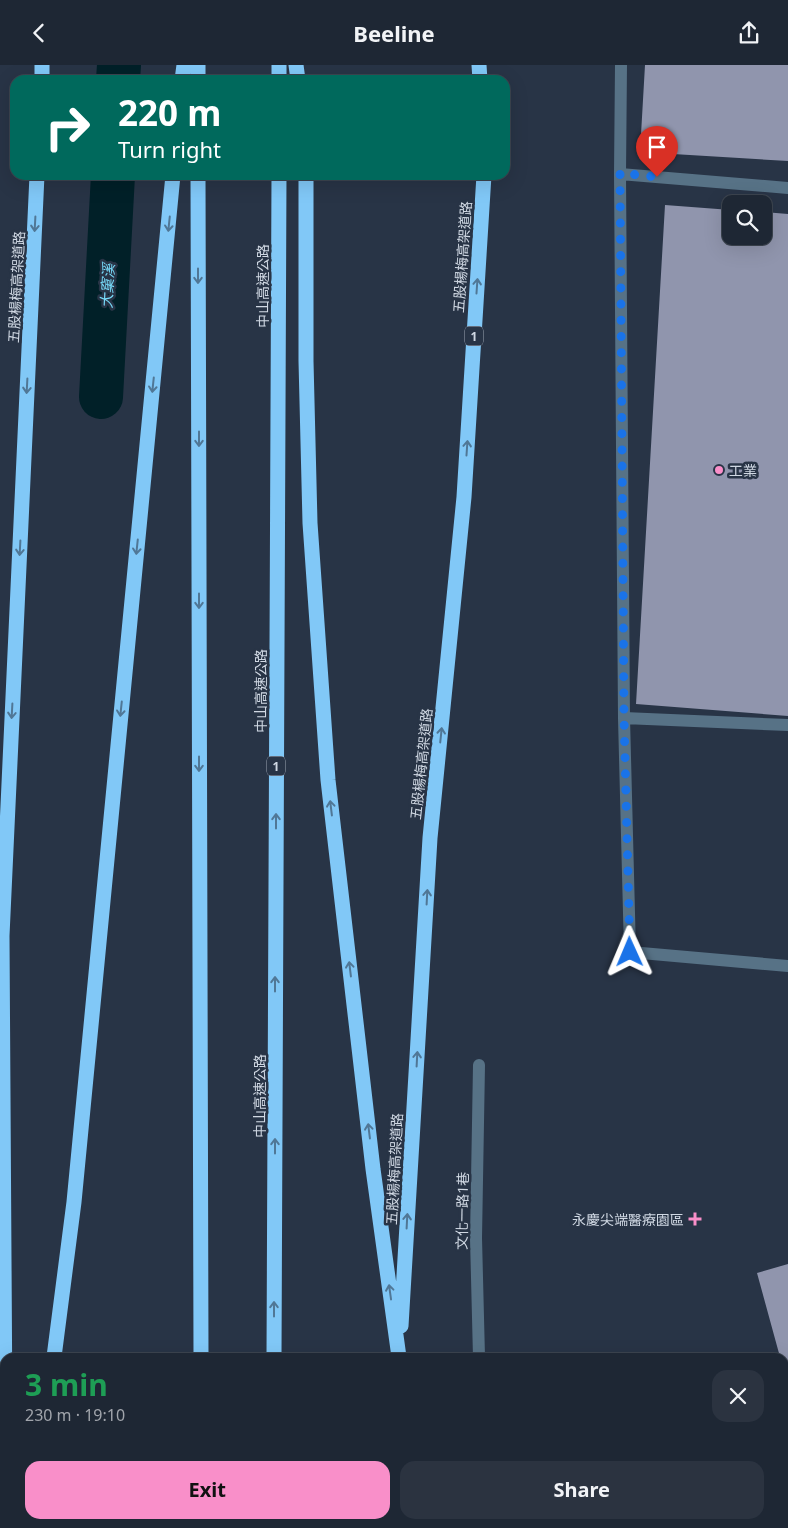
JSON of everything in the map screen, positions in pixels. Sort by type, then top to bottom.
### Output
[{"type":"highway","name":"五股楊梅高架道路","points":[[5,1353],[2,936],[37,180]]},
{"type":"highway","points":[[55,1353],[75,1193],[173,180]]},
{"type":"highway","points":[[198,180],[201,1353]]},
{"type":"highway","name":"中山高速公路","points":[[274,1353],[279,180]]},
{"type":"highway","points":[[306,180],[306,361],[310,523],[328,780],[373,1169],[398,1353]]},
{"type":"highway","name":"五股楊梅高架道路","points":[[399,1353],[430,838],[464,497],[484,180]]},
{"type":"lane","points":[[622,65],[620,173],[624,718],[630,952],[788,966]]},
{"type":"lane","points":[[620,173],[788,188]]},
{"type":"lane","points":[[624,718],[788,725]]},
{"type":"lane","name":"文化一路1巷","points":[[479,1065],[476,1238],[479,1353]]},
{"type":"building","points":[[645,65],[788,65],[788,161],[640,152]]},
{"type":"building","name":"工業","points":[[665,205],[722,209],[722,245],[772,245],[772,213],[788,214],[788,716],[636,704]]},
{"type":"building","points":[[788,1264],[788,1353],[779,1353],[757,1273]]},
{"type":"waterway","name":"大窠溪","points":[[118,75],[119,65]]},
{"type":"waterway","name":"大窠溪","points":[[101,397],[113,180]]},
{"type":"place","name":"工業","points":[[719,470]]},
{"type":"place","name":"永慶尖端醫療園區","points":[[695,1219]]},
{"type":"route","points":[[630,952],[624,718],[620,173],[657,177]]}]
